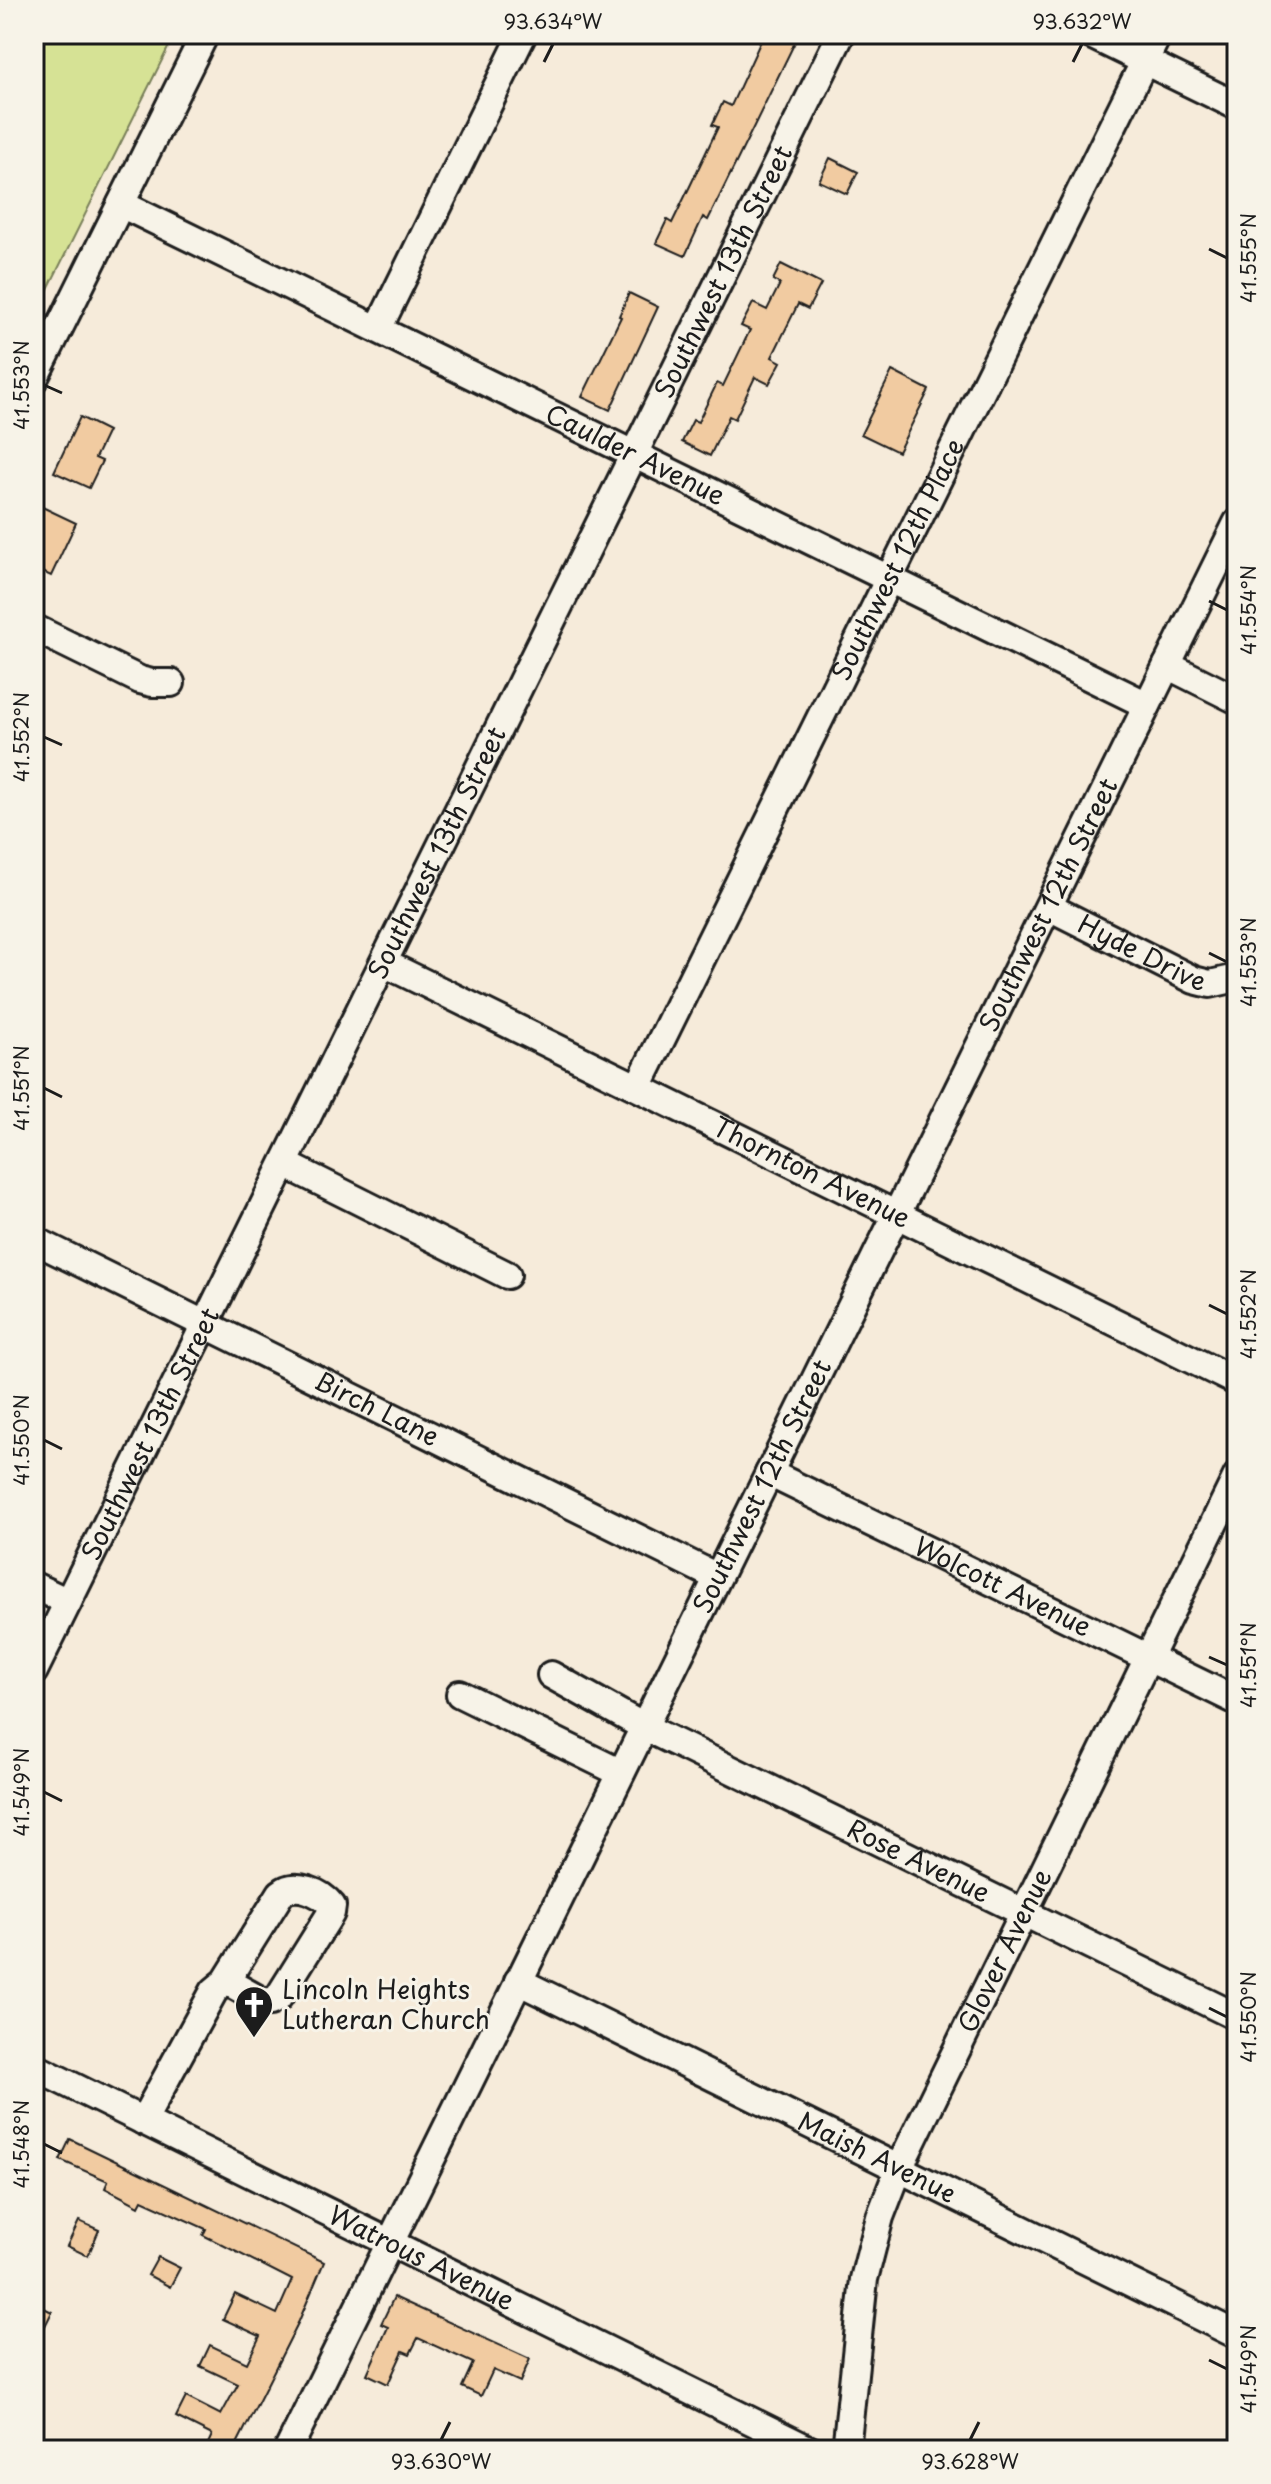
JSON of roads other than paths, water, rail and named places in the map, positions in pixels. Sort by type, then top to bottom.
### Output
[{"type":"street","points":[[34,379],[205,34]]},
{"type":"street","points":[[378,329],[523,34]]},
{"type":"street","name":"Southwest 13th Street","points":[[34,1671],[841,34]]},
{"type":"street","points":[[1089,34],[1237,106]]},
{"type":"street","name":"Southwest 12th Place","points":[[638,1087],[1158,34]]},
{"type":"street","name":"Caulder Avenue","points":[[121,204],[1147,705]]},
{"type":"street","name":"Southwest 12th Street","points":[[288,2450],[1237,523]]},
{"type":"street","points":[[34,628],[140,680],[171,683]]},
{"type":"street","points":[[1167,665],[1237,700]]},
{"type":"street","name":"Hyde Drive","points":[[1049,907],[1194,980],[1210,984],[1237,978]]},
{"type":"street","name":"Thornton Avenue","points":[[384,963],[1237,1382]]},
{"type":"street","points":[[285,1164],[507,1275]]},
{"type":"street","name":"Birch Lane","points":[[34,1240],[717,1577]]},
{"type":"street","name":"Wolcott Avenue","points":[[769,1473],[1237,1701]]},
{"type":"street","name":"Glover Avenue","points":[[846,2450],[864,2279],[880,2217],[899,2168],[1237,1476]]},
{"type":"street","points":[[34,1586],[68,1602]]},
{"type":"street","name":"Rose Avenue","points":[[551,1675],[644,1727],[1237,2017]]},
{"type":"street","points":[[460,1694],[621,1773]]},
{"type":"street","points":[[143,2121],[214,1991],[226,1981],[281,1893],[288,1887],[297,1886],[332,1906],[331,1913],[278,1998],[270,2002],[260,2000],[226,1981]]},
{"type":"street","name":"Maish Avenue","points":[[518,1981],[1237,2335]]},
{"type":"street","name":"Watrous Avenue","points":[[34,2067],[810,2450]]},
{"type":"place","name":"Lincoln Heights Lutheran Church","points":[[254,2039]]}]
